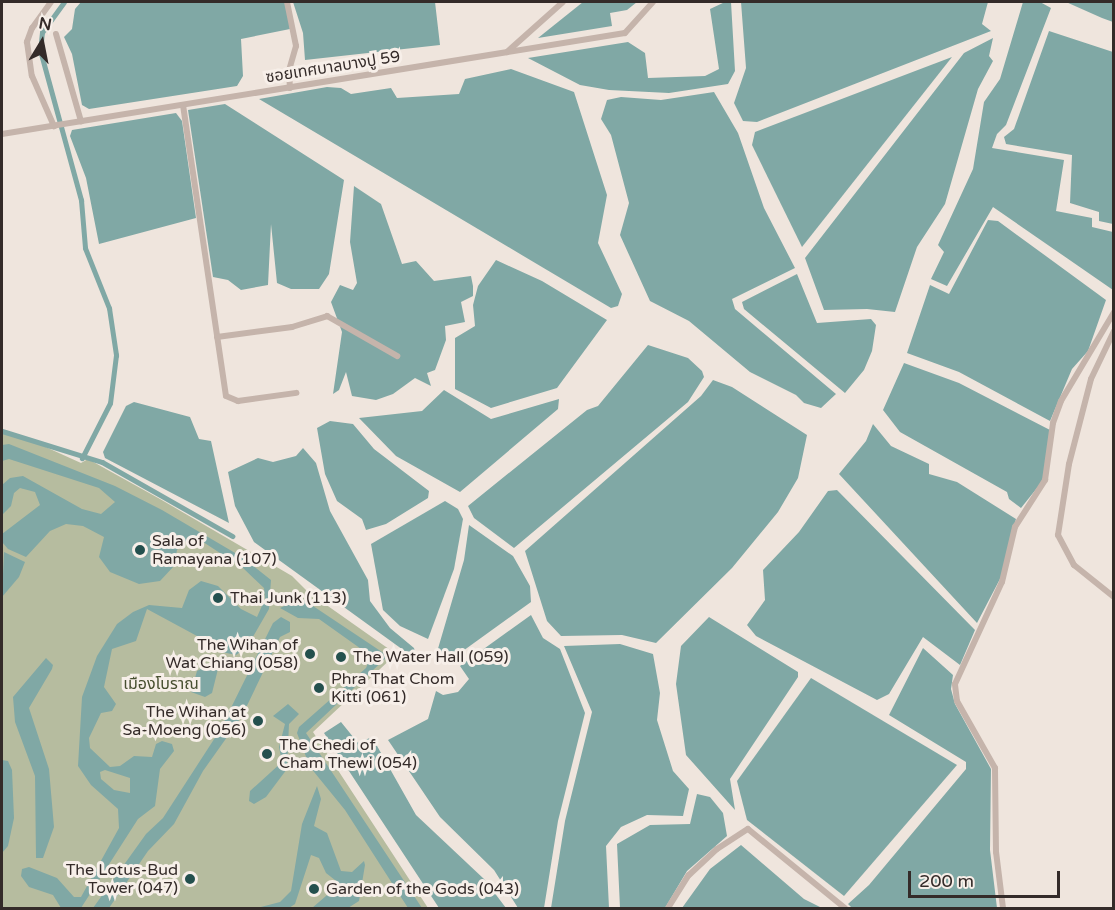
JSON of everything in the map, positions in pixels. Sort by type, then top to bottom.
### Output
[{"type":"street","points":[[51,2],[32,28],[27,42],[32,76],[56,125]]},
{"type":"street","points":[[287,2],[296,46],[289,70],[290,88]]},
{"type":"street","points":[[507,53],[563,2]]},
{"type":"street","name":"ซอยเทศบาลบางปู 59","points":[[2,134],[626,33],[653,2]]},
{"type":"street","points":[[56,34],[81,121]]},
{"type":"street","points":[[183,105],[217,337],[229,399],[238,401],[296,393]]},
{"type":"street","points":[[1003,909],[996,852],[995,768],[957,700],[955,684],[1002,582],[1015,527],[1045,480],[1053,423],[1061,401],[1113,312]]},
{"type":"street","points":[[217,337],[292,327],[327,316],[397,356]]},
{"type":"street","points":[[1113,331],[1091,380],[1069,464],[1058,534],[1074,565],[1113,597]]},
{"type":"street","points":[[668,909],[688,875],[717,849],[748,829],[845,909]]},
{"type":"green space","name":"เมืองโบราณ","points":[[2,433],[39,444],[81,463],[88,459],[160,499],[292,576],[308,592],[396,654],[313,732],[428,908],[2,908]]},
{"type":"water","points":[[81,2],[286,2],[290,29],[241,39],[243,76],[237,86],[89,109],[82,105],[72,54],[64,37],[72,29],[75,9]]},
{"type":"water","points":[[293,2],[435,2],[440,45],[305,60],[303,33]]},
{"type":"water","points":[[583,2],[637,2],[627,10],[610,13],[612,26],[538,38]]},
{"type":"water","points":[[725,2],[731,2],[735,71],[728,84],[669,93],[609,90],[580,85],[528,58],[628,42],[645,53],[648,78],[705,76],[719,69],[710,9]]},
{"type":"water","points":[[741,2],[988,2],[982,24],[991,31],[757,122],[743,121],[734,103],[746,68]]},
{"type":"water","points":[[1023,2],[1040,2],[1051,8],[1006,125],[997,134],[992,148],[1064,160],[1056,211],[1092,218],[1092,227],[1113,232],[1113,290],[993,207],[947,286],[931,279],[944,252],[938,245],[973,169],[984,102],[1000,79]]},
{"type":"water","points":[[1066,2],[1113,2],[1113,22],[1102,18]]},
{"type":"water","points":[[1049,31],[1113,52],[1113,224],[1099,221],[1099,212],[1070,203],[1072,155],[1006,144],[1004,137],[1014,129]]},
{"type":"water","points":[[993,38],[989,56],[993,61],[978,89],[945,204],[917,247],[895,312],[867,309],[824,310],[805,258],[964,53]]},
{"type":"water","points":[[952,57],[802,247],[752,145],[755,132]]},
{"type":"water","points":[[511,69],[574,92],[607,195],[598,243],[622,294],[618,306],[611,308],[259,99],[327,87],[341,88],[351,94],[391,88],[397,98],[459,94],[465,79]]},
{"type":"water","points":[[714,92],[738,133],[764,208],[795,268],[732,299],[735,309],[836,394],[821,408],[804,403],[796,395],[750,372],[689,321],[650,301],[620,235],[629,203],[611,135],[601,119],[607,100],[621,97],[661,100]]},
{"type":"water","points":[[225,104],[344,180],[329,274],[319,289],[291,289],[277,283],[271,224],[268,285],[241,290],[228,280],[213,277],[188,110]]},
{"type":"water","points":[[176,113],[182,121],[196,218],[99,244],[86,178],[70,136],[72,130]]},
{"type":"water","points":[[354,186],[381,204],[402,264],[416,261],[434,281],[471,276],[473,286],[473,296],[461,302],[465,322],[445,326],[446,340],[435,370],[427,373],[431,386],[415,378],[393,394],[376,400],[352,396],[346,372],[339,390],[333,394],[342,332],[331,302],[340,285],[353,290],[357,283],[350,242]]},
{"type":"water","points":[[988,220],[998,221],[1106,300],[1088,351],[1072,369],[1050,421],[959,372],[907,353],[930,285],[949,294]]},
{"type":"water","points":[[496,260],[542,281],[607,320],[557,388],[491,408],[455,389],[455,338],[475,326],[473,305],[478,286]]},
{"type":"water","points":[[797,274],[817,323],[871,319],[876,325],[872,351],[864,370],[845,393],[744,309],[742,302]]},
{"type":"water","points":[[648,345],[688,358],[702,371],[704,377],[688,402],[514,548],[474,518],[468,506],[587,410],[598,406]]},
{"type":"water","points":[[904,363],[959,383],[1050,430],[1049,464],[1041,483],[1021,508],[1009,499],[1007,492],[900,432],[883,410]]},
{"type":"water","points":[[713,380],[732,387],[807,435],[798,478],[778,512],[732,568],[656,643],[622,635],[561,636],[547,621],[525,551],[701,396]]},
{"type":"water","points":[[444,390],[491,419],[559,399],[558,409],[460,492],[396,456],[359,418],[422,411]]},
{"type":"water","points":[[134,402],[190,417],[199,439],[211,441],[229,523],[105,458],[103,452],[126,406]]},
{"type":"water","points":[[330,421],[353,424],[374,449],[429,491],[428,498],[386,524],[366,530],[362,519],[337,501],[325,474],[317,428]]},
{"type":"water","points":[[873,424],[891,446],[929,464],[929,474],[957,482],[1016,519],[1001,577],[977,623],[839,474],[866,441]]},
{"type":"water","points":[[9,444],[115,486],[162,510],[242,557],[271,580],[269,609],[247,647],[236,655],[208,649],[197,636],[147,609],[136,641],[112,649],[104,687],[116,704],[112,711],[101,713],[89,738],[90,748],[110,767],[120,766],[134,756],[152,757],[156,744],[162,741],[172,744],[174,751],[160,769],[155,806],[138,819],[81,908],[61,908],[53,895],[29,887],[21,876],[22,869],[29,867],[57,878],[74,897],[81,897],[119,828],[118,809],[91,785],[78,766],[82,697],[97,656],[117,624],[133,612],[149,605],[182,608],[189,590],[201,581],[218,586],[241,609],[257,617],[265,599],[264,588],[243,568],[197,538],[184,542],[177,550],[174,566],[160,581],[139,584],[110,572],[99,557],[104,537],[83,526],[66,524],[50,531],[26,557],[8,549],[2,542],[2,534],[40,505],[35,492],[20,488],[14,493],[11,506],[2,515],[2,485],[10,478],[23,476],[82,509],[101,514],[115,502],[99,488],[9,459],[2,461],[2,445]],"holes":[[[105,770],[130,778],[130,793],[114,790],[101,779],[100,772]]]},
{"type":"water","points":[[303,448],[316,463],[330,511],[368,580],[370,601],[390,628],[414,648],[417,660],[254,542],[235,506],[228,472],[258,458],[273,462],[296,456]]},
{"type":"water","points":[[837,490],[975,630],[960,665],[923,637],[889,694],[877,700],[756,636],[747,625],[765,600],[763,570],[799,532],[828,491]]},
{"type":"water","points":[[445,501],[458,509],[463,519],[454,569],[428,639],[400,626],[383,610],[371,544]]},
{"type":"water","points":[[469,525],[513,556],[530,586],[531,602],[449,661],[437,652],[464,560]]},
{"type":"water","points":[[4,552],[25,562],[19,577],[2,597]]},
{"type":"water","points":[[301,598],[388,656],[306,733],[422,908],[408,908],[345,810],[310,767],[297,733],[299,727],[366,668],[371,656],[319,619],[298,618],[280,608]]},
{"type":"water","points":[[531,615],[543,638],[560,649],[585,713],[558,821],[544,908],[518,908],[494,870],[440,817],[388,740],[428,719],[436,691],[443,695],[458,692],[469,679],[460,666]]},
{"type":"water","points":[[281,617],[290,622],[290,632],[280,637],[242,716],[203,771],[174,824],[148,851],[109,908],[93,908],[146,834],[163,818],[220,730],[273,623]]},
{"type":"water","points":[[709,617],[798,672],[798,677],[730,779],[735,810],[686,755],[676,684],[681,646]]},
{"type":"water","points":[[620,644],[653,654],[660,693],[657,720],[673,771],[689,789],[683,816],[647,815],[621,827],[606,846],[609,908],[551,908],[565,821],[592,712],[564,646]]},
{"type":"water","points":[[923,648],[953,675],[951,689],[955,704],[991,769],[990,850],[997,908],[852,908],[848,904],[869,885],[966,769],[966,762],[889,715]]},
{"type":"water","points":[[46,658],[53,665],[52,669],[29,708],[49,769],[54,827],[43,858],[36,858],[35,776],[15,722],[13,697]]},
{"type":"water","points":[[211,664],[218,669],[212,693],[205,697],[191,692],[197,671]]},
{"type":"water","points":[[811,678],[957,765],[844,896],[747,820],[737,781]]},
{"type":"water","points":[[288,704],[299,714],[289,724],[287,769],[266,797],[254,804],[249,801],[250,791],[282,762],[279,747],[285,724],[273,716]]},
{"type":"water","points":[[341,722],[358,743],[372,737],[416,815],[484,879],[506,908],[439,908],[324,733]]},
{"type":"water","points":[[2,760],[8,761],[12,770],[14,818],[8,846],[2,853]]},
{"type":"water","points":[[317,786],[321,799],[314,826],[327,833],[341,871],[352,872],[364,861],[359,901],[348,908],[312,908],[340,884],[326,873],[319,858],[311,855],[295,904],[289,908],[257,908],[280,902],[291,891],[302,824]]},
{"type":"water","points":[[697,794],[710,797],[723,813],[727,836],[687,871],[665,908],[620,908],[617,844],[650,825],[690,824]]},
{"type":"water","points":[[741,845],[804,899],[822,908],[682,908],[710,869]]},
{"type":"waterway","points":[[64,2],[42,32],[40,50],[81,200],[85,248],[109,308],[116,355],[110,403],[82,458]]},
{"type":"waterway","points":[[2,431],[102,462],[232,536]]},
{"type":"place","name":"Sala of Ramayana (107)","points":[[140,550]]},
{"type":"place","name":"Thai Junk (113)","points":[[218,598]]},
{"type":"place","name":"The Wihan of Wat Chiang (058)","points":[[310,654]]},
{"type":"place","name":"The Water Hall (059)","points":[[341,657]]},
{"type":"place","name":"Phra That Chom Kitti (061)","points":[[319,688]]},
{"type":"place","name":"The Wihan at Sa-Moeng (056)","points":[[258,721]]},
{"type":"place","name":"The Chedi of Cham Thewi (054)","points":[[267,754]]},
{"type":"place","name":"The Lotus-Bud Tower (047)","points":[[190,879]]},
{"type":"place","name":"Garden of the Gods (043)","points":[[314,889]]}]
